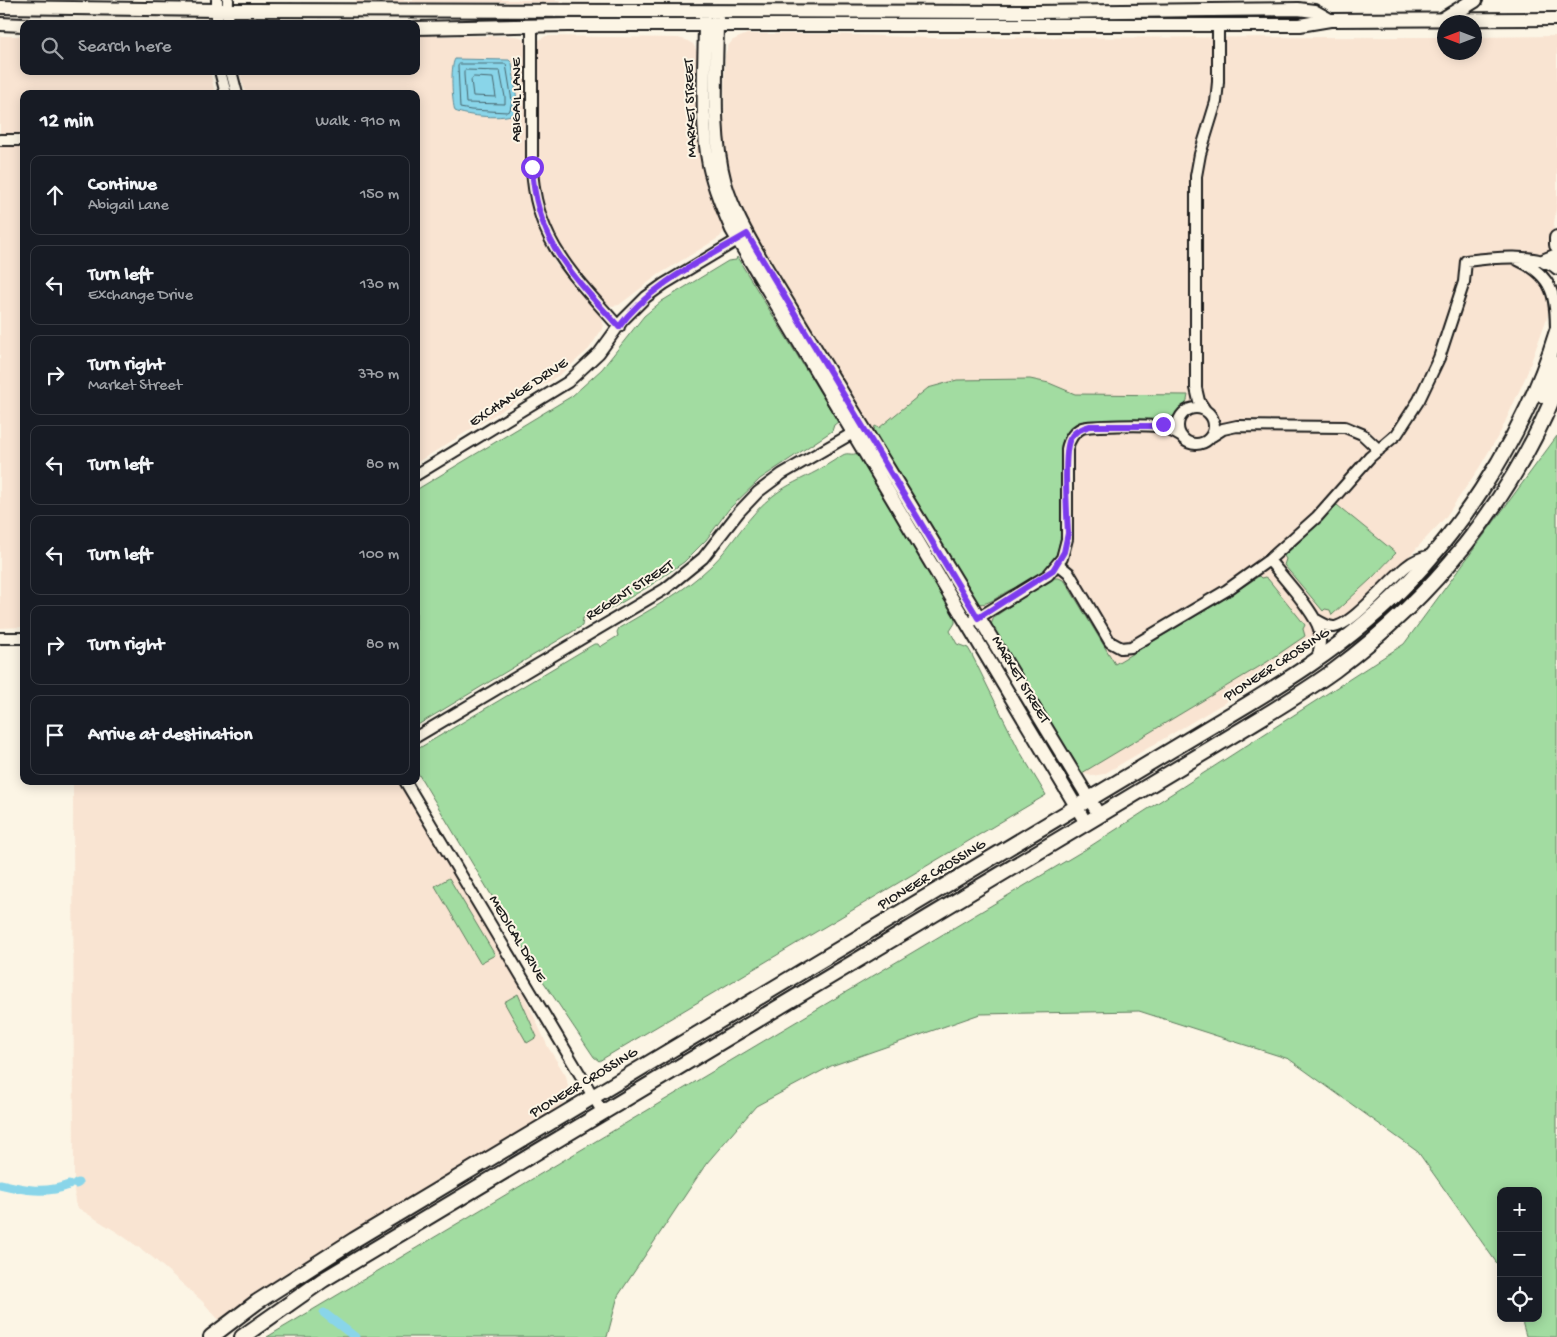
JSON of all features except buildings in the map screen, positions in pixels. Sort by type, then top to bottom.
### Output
[{"type":"highway","points":[[1451,15],[1475,0]]},
{"type":"highway","points":[[1557,238],[1557,245]]},
{"type":"highway","name":"PIONEER CROSSING","points":[[211,1337],[258,1302],[354,1240],[1248,704],[1317,660],[1381,609],[1432,555],[1465,514],[1500,459],[1532,396],[1557,332]]},
{"type":"highway","points":[[1508,485],[1557,364]]},
{"type":"highway","points":[[242,1337],[323,1280],[1283,704],[1354,655],[1410,606],[1445,571],[1476,532],[1508,485],[1535,437],[1557,388]]},
{"type":"main road","points":[[0,7],[222,5],[711,11],[1079,12],[1218,5],[1306,9],[1320,13],[1330,20]]},
{"type":"main road","name":"MARKET STREET","points":[[711,11],[705,120],[706,151],[716,190],[742,237],[1083,803],[1099,815]]},
{"type":"main road","points":[[420,28],[532,25],[1300,26],[1330,20],[1437,19]]},
{"type":"main road","points":[[1482,19],[1557,19]]},
{"type":"main road","points":[[0,24],[20,25]]},
{"type":"main road","name":"MARKET STREET","points":[[1083,803],[1086,823]]},
{"type":"street","points":[[218,20],[222,5]]},
{"type":"street","points":[[222,5],[226,20]]},
{"type":"street","name":"ABIGAIL LANE","points":[[532,25],[532,167],[539,214],[554,248],[568,269],[619,327]]},
{"type":"street","points":[[1182,437],[1178,426],[1184,413],[1193,402],[1196,388],[1196,176],[1200,154],[1216,102],[1218,26]]},
{"type":"street","points":[[221,75],[225,90]]},
{"type":"street","points":[[232,75],[236,90]]},
{"type":"street","points":[[0,140],[20,140]]},
{"type":"street","name":"EXCHANGE DRIVE","points":[[420,473],[568,382],[594,358],[630,312],[654,291],[742,237]]},
{"type":"street","points":[[1058,564],[1069,573],[1110,642],[1117,647],[1131,647],[1227,590],[1269,560],[1317,517],[1378,450],[1402,428],[1430,379],[1439,358],[1462,288],[1466,261],[1499,258],[1551,258],[1557,269]]},
{"type":"street","points":[[1515,259],[1540,273],[1550,285],[1554,297],[1557,332]]},
{"type":"street","points":[[1196,388],[1199,401],[1214,424],[1212,436]]},
{"type":"street","points":[[973,621],[1048,575],[1058,564],[1064,552],[1067,539],[1067,450],[1072,435],[1080,429],[1090,426],[1157,426],[1170,422],[1195,408],[1207,412],[1223,422],[1238,426]]},
{"type":"street","points":[[1157,426],[1182,437],[1188,443],[1197,444],[1205,442],[1224,429],[1238,426],[1345,427],[1362,434],[1378,450]]},
{"type":"street","name":"REGENT STREET","points":[[420,735],[665,589],[714,546],[739,512],[758,492],[782,474],[857,429]]},
{"type":"street","points":[[1315,619],[1330,626],[1340,625],[1366,605],[1405,567],[1432,555]]},
{"type":"street","points":[[1269,560],[1315,619],[1320,635],[1320,648],[1317,660]]},
{"type":"street","points":[[0,638],[20,638]]},
{"type":"street","name":"MEDICAL DRIVE","points":[[407,785],[603,1113]]},
{"type":"shaded area","points":[[356,0],[561,0],[561,2],[356,2]]},
{"type":"shaded area","points":[[747,34],[830,34],[931,38],[1437,37],[1437,60],[1482,60],[1482,37],[1557,36],[1557,202],[1551,245],[1548,315],[1526,376],[1501,431],[1479,468],[1445,518],[1386,581],[1326,636],[1299,657],[1268,677],[1104,774],[1092,776],[1084,774],[1078,768],[759,244],[734,195],[724,154],[725,55],[728,46],[733,40]]},
{"type":"shaded area","points":[[0,36],[20,36],[20,75],[211,75],[214,90],[20,90],[20,627],[0,628]]},
{"type":"shaded area","points":[[420,36],[521,37],[525,41],[526,46],[528,186],[535,220],[556,264],[601,316],[604,326],[589,349],[561,374],[420,461],[420,90],[245,90],[240,75],[420,75]]},
{"type":"shaded area","points":[[546,36],[678,38],[693,44],[699,55],[724,231],[720,237],[658,275],[619,305],[612,306],[605,303],[575,270],[556,240],[543,208],[538,168],[537,46],[539,40]]},
{"type":"shaded area","points":[[73,785],[400,785],[521,988],[548,1047],[566,1076],[568,1086],[564,1102],[556,1109],[288,1271],[219,1320],[202,1301],[152,1257],[120,1234],[78,1208],[75,1203]]},
{"type":"green space","points":[[737,257],[838,422],[834,425],[832,431],[760,479],[729,509],[706,540],[684,562],[651,585],[609,610],[606,611],[601,608],[583,618],[582,626],[420,724],[420,488],[572,396],[602,369],[644,316],[662,301],[728,261],[736,260]]},
{"type":"green space","points":[[1030,379],[1049,383],[1075,394],[1188,395],[1185,405],[1180,412],[1163,420],[1079,424],[1070,430],[1061,445],[1062,524],[1057,553],[1052,563],[1038,576],[993,600],[980,604],[975,603],[873,434],[875,426],[879,428],[928,388],[957,380]]},
{"type":"green space","points":[[1557,436],[1557,1337],[1526,1336],[1522,1322],[1542,1322],[1542,1187],[1497,1187],[1497,1263],[1418,1152],[1289,1059],[1139,1011],[980,1014],[831,1066],[756,1106],[706,1164],[618,1296],[607,1337],[267,1337],[1086,849],[1404,644]]},
{"type":"green space","points":[[857,453],[955,616],[955,623],[950,631],[957,644],[968,648],[971,653],[1019,750],[1046,795],[599,1061],[594,1057],[543,981],[420,777],[420,748],[594,644],[598,644],[600,647],[618,636],[619,628],[678,592],[711,566],[748,520],[774,495],[843,455]]},
{"type":"green space","points":[[1337,505],[1396,553],[1332,615],[1330,610],[1325,609],[1323,611],[1284,565],[1286,559],[1284,556]]},
{"type":"green space","points":[[1259,576],[1268,579],[1305,625],[1303,629],[1305,636],[1267,662],[1082,773],[990,627],[994,617],[1053,578],[1059,578],[1065,581],[1115,664],[1231,595]]},
{"type":"green space","points":[[449,878],[495,955],[480,963],[435,886]]},
{"type":"green space","points":[[518,994],[537,1037],[527,1043],[504,1002]]},
{"type":"water","points":[[455,59],[509,60],[512,63],[517,101],[515,113],[503,116],[486,116],[455,111],[452,69]]},
{"type":"waterway","points":[[0,1184],[35,1190],[60,1188],[69,1185]]},
{"type":"waterway","points":[[324,1313],[355,1337]]},
{"type":"route","points":[[532,167],[539,214],[554,248],[576,279],[619,327],[630,312],[654,291],[747,234],[978,618],[1048,575],[1062,558],[1068,533],[1067,450],[1072,435],[1080,429],[1090,426],[1157,426],[1163,424]]}]
